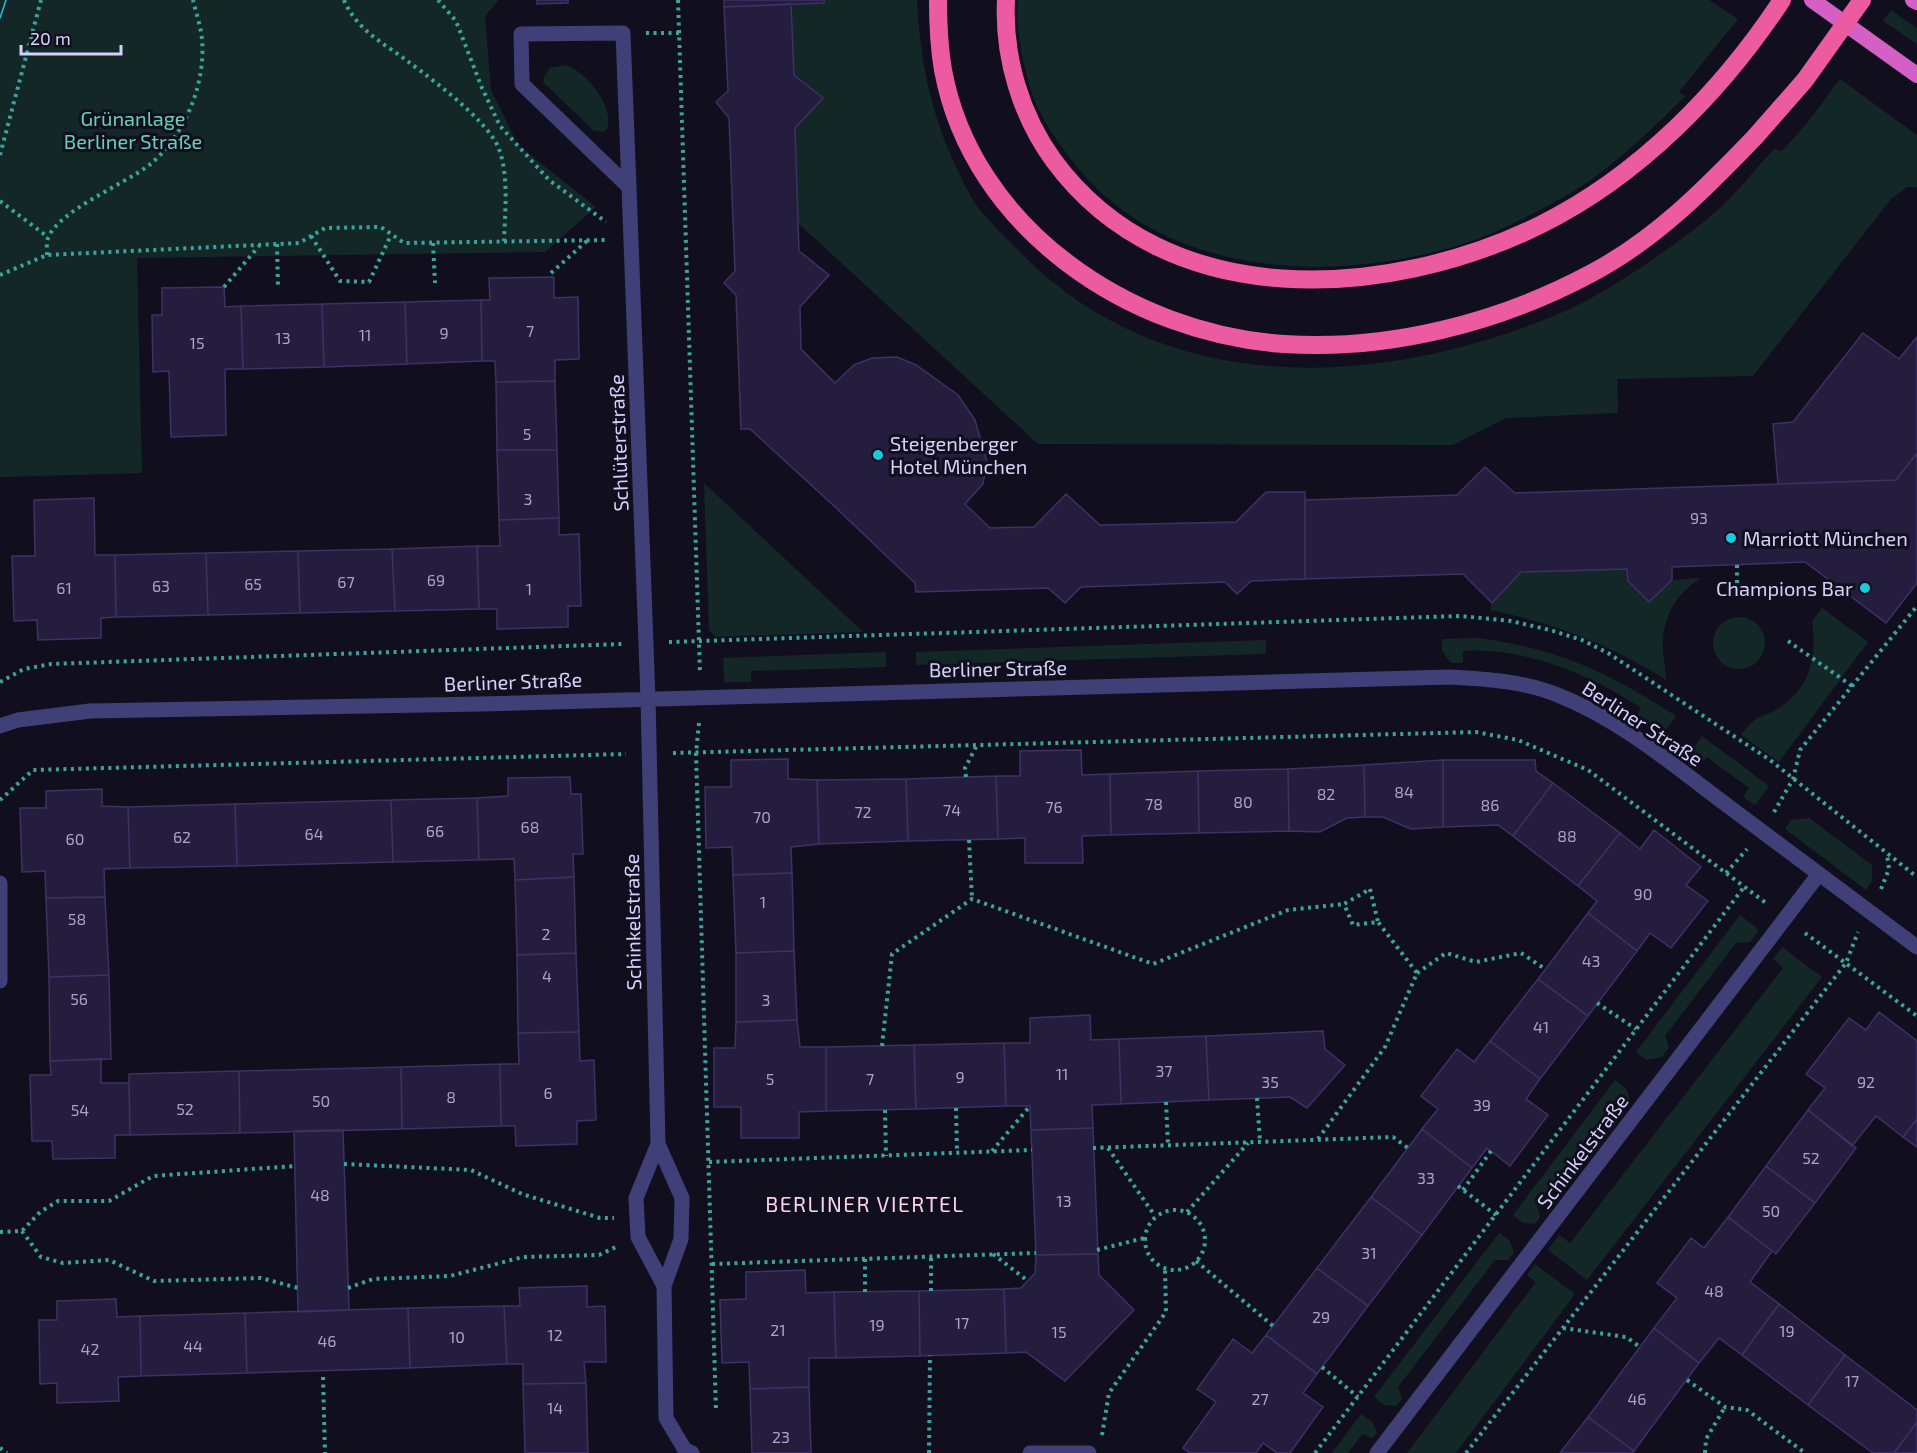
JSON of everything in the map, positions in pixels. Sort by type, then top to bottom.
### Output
[{"type":"highway","points":[[938,0],[943,72],[965,136],[995,190],[1036,237],[1094,282],[1150,313],[1249,339],[1282,344],[1320,344],[1398,338],[1436,332],[1515,307],[1591,274],[1648,238],[1696,199],[1811,73],[1862,0]]},
{"type":"highway","points":[[1005,0],[1009,51],[1025,109],[1047,151],[1079,191],[1142,238],[1207,265],[1258,276],[1298,280],[1383,275],[1440,263],[1482,249],[1540,225],[1605,185],[1673,130],[1705,98],[1754,39],[1782,0]]},
{"type":"highway","points":[[1812,0],[1917,75]]},
{"type":"highway","points":[[1913,0],[1917,2]]},
{"type":"street","name":"Schlüterstraße","points":[[623,33],[648,698]]},
{"type":"street","points":[[623,33],[521,34],[522,84],[629,187]]},
{"type":"street","name":"Berliner Straße","points":[[0,726],[18,720],[90,711],[1485,678],[1524,684],[1561,696],[1596,714],[1665,759],[1917,947]]},
{"type":"street","name":"Schinkelstraße","points":[[648,698],[658,1144],[682,1197],[681,1239],[664,1286],[666,1418],[685,1450],[692,1453]]},
{"type":"street","name":"Schinkelstraße","points":[[1377,1453],[1819,874]]},
{"type":"street","points":[[0,883],[0,981]]},
{"type":"street","name":"Schinkelstraße","points":[[658,1144],[636,1198],[638,1237],[664,1286]]},
{"type":"street","points":[[1030,1453],[1089,1453]]},
{"type":"path","points":[[0,155],[41,0]]},
{"type":"path","points":[[47,255],[48,237],[74,210],[150,165],[174,138],[191,108],[202,68],[202,39],[193,0]]},
{"type":"path","points":[[344,0],[366,32],[426,75],[469,111],[499,148],[505,181],[504,241]]},
{"type":"path","points":[[438,0],[456,21],[482,88],[500,126],[549,180],[631,240]]},
{"type":"path","points":[[678,0],[701,696]]},
{"type":"path","points":[[623,33],[679,33]]},
{"type":"path","points":[[0,201],[48,237]]},
{"type":"path","points":[[0,276],[47,255],[299,243],[325,228],[381,227],[404,243],[631,240]]},
{"type":"path","points":[[311,236],[340,281],[369,282],[392,234]]},
{"type":"path","points":[[551,273],[588,240]]},
{"type":"path","points":[[433,243],[435,283]]},
{"type":"path","points":[[278,244],[278,288]]},
{"type":"path","points":[[224,287],[259,245]]},
{"type":"path","points":[[1737,565],[1737,594]]},
{"type":"path","points":[[1726,873],[1762,832],[1793,779],[1800,750],[1917,606]]},
{"type":"path","points":[[0,682],[24,669],[51,664],[1460,616],[1511,621],[1582,640],[1640,672],[1793,779],[1917,877]]},
{"type":"path","points":[[1788,641],[1852,686]]},
{"type":"path","points":[[1,797],[33,770],[1476,732],[1518,740],[1552,752],[1588,770],[1917,1016]]},
{"type":"path","points":[[966,777],[965,768],[977,745]]},
{"type":"path","points":[[696,753],[716,1411]]},
{"type":"path","points":[[969,840],[972,899]]},
{"type":"path","points":[[1315,1453],[1744,887]]},
{"type":"path","points":[[972,899],[1153,963],[1288,910],[1344,904],[1370,889],[1378,922],[1417,973]]},
{"type":"path","points":[[882,1046],[892,954],[972,899]]},
{"type":"path","points":[[1344,904],[1353,925],[1378,922]]},
{"type":"path","points":[[1318,1140],[1385,1047],[1417,973],[1446,954],[1476,962],[1521,953],[1545,969]]},
{"type":"path","points":[[1466,1453],[1846,963]]},
{"type":"path","points":[[1597,1003],[1636,1029]]},
{"type":"path","points":[[1257,1098],[1260,1142]]},
{"type":"path","points":[[1167,1102],[1168,1145]]},
{"type":"path","points":[[992,1152],[1030,1106]]},
{"type":"path","points":[[956,1108],[957,1153]]},
{"type":"path","points":[[885,1110],[886,1156]]},
{"type":"path","points":[[1093,1148],[1393,1137],[1408,1148]]},
{"type":"path","points":[[1187,1212],[1248,1142]]},
{"type":"path","points":[[1108,1148],[1155,1216]]},
{"type":"path","points":[[709,1162],[1032,1150]]},
{"type":"path","points":[[1463,1190],[1491,1151]]},
{"type":"path","points":[[344,1164],[471,1170],[522,1194],[600,1218],[637,1220]]},
{"type":"path","points":[[0,1232],[22,1231],[40,1212],[58,1201],[109,1201],[153,1176],[295,1166]]},
{"type":"path","points":[[1458,1186],[1496,1215]]},
{"type":"path","points":[[1171,1209],[1187,1212],[1196,1218],[1205,1234],[1205,1244],[1196,1261],[1182,1269],[1165,1268],[1149,1257],[1144,1238],[1146,1230],[1155,1216],[1171,1209]]},
{"type":"path","points":[[22,1231],[42,1257],[63,1263],[109,1260],[154,1281],[261,1278],[298,1288]]},
{"type":"path","points":[[348,1288],[374,1279],[450,1276],[523,1257],[599,1255],[638,1237]]},
{"type":"path","points":[[1097,1250],[1144,1238]]},
{"type":"path","points":[[712,1264],[865,1257],[1036,1253]]},
{"type":"path","points":[[993,1254],[1028,1281]]},
{"type":"path","points":[[931,1291],[932,1256]]},
{"type":"path","points":[[865,1257],[865,1292]]},
{"type":"path","points":[[1196,1261],[1273,1326]]},
{"type":"path","points":[[1101,1443],[1108,1392],[1166,1312],[1165,1268]]},
{"type":"path","points":[[1563,1328],[1626,1337],[1640,1347]]},
{"type":"path","points":[[929,1453],[930,1355]]},
{"type":"path","points":[[1322,1367],[1358,1397]]},
{"type":"path","points":[[323,1377],[325,1453]]},
{"type":"path","points":[[1687,1380],[1725,1407],[1748,1410],[1805,1453]]},
{"type":"path","points":[[1705,1453],[1706,1439],[1725,1407]]},
{"type":"path","points":[[0,1448],[7,1453]]},
{"type":"green space","name":"Grünanlage Berliner Straße","points":[[0,0],[499,0],[485,16],[491,90],[518,145],[596,207],[545,252],[137,258],[142,473],[0,477]]},
{"type":"green space","points":[[824,0],[917,0],[921,46],[935,112],[950,154],[981,212],[1023,255],[1079,302],[1140,335],[1206,356],[1274,366],[1343,367],[1413,358],[1482,341],[1549,318],[1612,286],[1712,215],[1775,148],[1781,152],[1808,122],[1840,79],[1917,135],[1917,187],[1907,187],[1891,199],[1753,376],[1617,379],[1618,413],[1506,418],[1453,445],[1038,444],[798,223],[795,128],[823,98],[794,75],[791,4]]},
{"type":"green space","points":[[1018,0],[1709,0],[1738,19],[1679,92],[1686,96],[1613,163],[1564,197],[1503,228],[1466,243],[1415,256],[1362,264],[1307,267],[1253,262],[1201,249],[1152,229],[1108,199],[1071,159],[1048,126],[1036,103],[1020,42]]},
{"type":"green space","points":[[1891,10],[1917,28],[1917,44],[1883,21]]},
{"type":"green space","points":[[565,65],[582,74],[603,100],[608,120],[607,129],[603,132],[594,131],[544,83],[544,77],[550,68]]},
{"type":"green space","points":[[704,483],[863,632],[716,637],[709,630]]},
{"type":"green space","points":[[1627,569],[1628,581],[1649,602],[1672,580],[1701,578],[1677,600],[1667,618],[1663,640],[1666,680],[1624,656],[1581,637],[1514,615],[1490,610],[1492,603],[1521,572]]},
{"type":"green space","points":[[1822,608],[1868,642],[1779,762],[1741,735],[1756,719],[1782,706],[1800,689],[1806,679],[1812,657],[1814,645],[1812,621]]},
{"type":"green space","points":[[1739,617],[1749,619],[1757,625],[1763,633],[1765,643],[1763,653],[1757,661],[1749,667],[1739,669],[1729,667],[1721,661],[1715,653],[1713,643],[1715,633],[1721,625],[1729,619]]},
{"type":"green space","points":[[1478,638],[1534,649],[1582,665],[1628,687],[1676,716],[1662,736],[1635,718],[1641,708],[1579,674],[1533,659],[1486,651],[1463,651],[1463,663],[1451,663],[1442,651],[1442,639]]},
{"type":"green space","points":[[1266,640],[1266,654],[916,665],[916,652]]},
{"type":"green space","points":[[886,652],[886,667],[751,671],[751,682],[724,682],[723,658]]},
{"type":"green space","points":[[1702,736],[1769,786],[1755,805],[1743,797],[1749,788],[1707,757],[1700,765],[1688,755]]},
{"type":"green space","points":[[1809,818],[1872,865],[1872,881],[1866,890],[1785,829],[1791,820]]},
{"type":"green space","points":[[1740,915],[1759,930],[1750,942],[1736,943],[1665,1036],[1669,1048],[1662,1057],[1646,1060],[1636,1052]]},
{"type":"green space","points":[[1782,947],[1822,977],[1587,1280],[1548,1250],[1559,1235],[1570,1243],[1783,968],[1773,959]]},
{"type":"green space","points":[[1615,1080],[1626,1088],[1630,1099],[1625,1105],[1614,1103],[1537,1204],[1540,1217],[1535,1224],[1523,1223],[1513,1215]]},
{"type":"green space","points":[[1499,1233],[1509,1240],[1514,1252],[1508,1260],[1495,1260],[1398,1387],[1402,1399],[1396,1406],[1384,1405],[1374,1397]]},
{"type":"green space","points":[[1535,1264],[1575,1294],[1456,1453],[1407,1453],[1536,1282],[1527,1275]]},
{"type":"green space","points":[[1361,1414],[1372,1422],[1377,1432],[1373,1438],[1362,1434],[1348,1453],[1332,1453]]},
{"type":"building","points":[[537,0],[568,0],[568,3],[537,4]]},
{"type":"building","points":[[724,0],[824,0],[824,3],[724,7]]},
{"type":"building","points":[[791,4],[794,75],[823,98],[795,128],[799,251],[829,275],[800,307],[801,349],[835,383],[854,365],[872,358],[897,357],[916,365],[958,395],[975,420],[987,462],[983,484],[965,504],[990,528],[1034,527],[1066,494],[1100,525],[1236,522],[1266,492],[1305,492],[1305,579],[1251,581],[1237,594],[1225,582],[1081,587],[1065,603],[1048,588],[916,592],[915,583],[833,505],[750,429],[741,429],[736,295],[724,283],[735,271],[729,118],[716,102],[728,91],[724,7]]},
{"type":"building","points":[[554,277],[554,298],[578,297],[579,359],[555,360],[555,381],[496,382],[495,361],[482,361],[481,300],[490,300],[489,278]]},
{"type":"building","points":[[224,287],[225,307],[241,306],[243,369],[225,369],[226,435],[171,437],[169,371],[153,372],[152,315],[162,315],[162,288]]},
{"type":"building","points":[[481,300],[482,361],[407,364],[405,302]]},
{"type":"building","points":[[405,302],[407,364],[324,367],[322,304]]},
{"type":"building","points":[[322,304],[324,367],[243,369],[241,306]]},
{"type":"building","points":[[1863,333],[1899,359],[1917,337],[1917,453],[1896,480],[1778,484],[1773,424],[1793,422]]},
{"type":"building","points":[[555,381],[557,450],[497,450],[496,382]]},
{"type":"building","points":[[497,450],[557,450],[559,518],[499,520]]},
{"type":"building","points":[[1917,453],[1917,583],[1886,623],[1805,562],[1672,567],[1672,580],[1649,602],[1628,581],[1627,569],[1521,572],[1492,603],[1463,574],[1305,579],[1305,500],[1457,495],[1485,467],[1515,493],[1896,480]]},
{"type":"building","points":[[94,498],[95,555],[115,555],[116,617],[101,618],[101,638],[38,640],[37,620],[14,621],[12,556],[35,556],[34,500]]},
{"type":"building","points":[[559,518],[559,535],[579,534],[581,606],[568,606],[568,627],[497,629],[497,609],[479,609],[477,546],[500,546],[499,520]]},
{"type":"building","points":[[477,546],[479,609],[395,611],[392,549]]},
{"type":"building","points":[[392,549],[395,611],[300,613],[298,551]]},
{"type":"building","points":[[298,551],[300,613],[208,615],[206,553]]},
{"type":"building","points":[[206,553],[208,615],[116,617],[115,555]]},
{"type":"building","points":[[1081,750],[1082,775],[1110,774],[1111,835],[1082,836],[1083,863],[1025,863],[1025,838],[998,839],[996,776],[1020,776],[1020,751]]},
{"type":"building","points":[[788,759],[788,779],[817,780],[819,844],[791,847],[792,873],[733,875],[732,847],[706,848],[705,787],[731,787],[731,760]]},
{"type":"building","points":[[1443,760],[1443,827],[1411,829],[1383,817],[1365,817],[1364,765]]},
{"type":"building","points":[[1443,760],[1535,760],[1536,771],[1553,783],[1513,836],[1498,825],[1443,827]]},
{"type":"building","points":[[1364,765],[1365,817],[1347,818],[1320,832],[1289,831],[1288,769]]},
{"type":"building","points":[[1288,769],[1289,831],[1199,833],[1198,771]]},
{"type":"building","points":[[1198,771],[1199,833],[1111,835],[1110,774]]},
{"type":"building","points":[[996,776],[998,839],[908,841],[906,779]]},
{"type":"building","points":[[570,777],[571,794],[581,794],[583,854],[573,854],[574,877],[515,880],[514,859],[479,860],[477,798],[508,796],[508,778]]},
{"type":"building","points":[[906,779],[908,841],[819,844],[817,780]]},
{"type":"building","points":[[1553,783],[1620,833],[1578,886],[1513,836]]},
{"type":"building","points":[[102,789],[102,806],[128,807],[130,868],[104,869],[105,897],[46,898],[45,871],[22,872],[20,808],[46,808],[46,791]]},
{"type":"building","points":[[477,798],[479,860],[393,862],[391,800]]},
{"type":"building","points":[[391,800],[393,862],[237,866],[235,804]]},
{"type":"building","points":[[235,804],[237,866],[130,868],[128,807]]},
{"type":"building","points":[[1654,830],[1701,867],[1686,885],[1708,901],[1671,948],[1650,933],[1637,951],[1588,913],[1597,901],[1578,886],[1620,833],[1640,849]]},
{"type":"building","points":[[792,873],[794,951],[736,953],[733,875]]},
{"type":"building","points":[[574,877],[576,953],[517,955],[515,880]]},
{"type":"building","points":[[105,897],[109,975],[49,977],[46,898]]},
{"type":"building","points":[[1588,913],[1637,951],[1588,1016],[1538,979]]},
{"type":"building","points":[[794,951],[797,1020],[736,1022],[736,953]]},
{"type":"building","points":[[576,953],[579,1032],[518,1033],[517,955]]},
{"type":"building","points":[[109,975],[111,1059],[50,1061],[49,977]]},
{"type":"building","points":[[1538,979],[1588,1016],[1540,1079],[1490,1041]]},
{"type":"building","points":[[1879,1012],[1917,1041],[1917,1119],[1903,1137],[1876,1116],[1852,1146],[1808,1110],[1825,1088],[1806,1074],[1849,1018],[1866,1030]]},
{"type":"building","points":[[1090,1015],[1091,1040],[1119,1039],[1121,1104],[1092,1105],[1093,1128],[1031,1130],[1030,1106],[1006,1106],[1004,1043],[1030,1043],[1030,1018]]},
{"type":"building","points":[[797,1020],[800,1047],[826,1047],[826,1111],[799,1112],[799,1138],[741,1138],[741,1107],[714,1107],[714,1048],[735,1048],[736,1022]]},
{"type":"building","points":[[1323,1031],[1325,1049],[1345,1065],[1307,1108],[1290,1097],[1209,1100],[1206,1036]]},
{"type":"building","points":[[579,1032],[580,1061],[594,1060],[596,1120],[577,1121],[577,1144],[516,1146],[515,1126],[501,1126],[500,1064],[519,1064],[518,1033]]},
{"type":"building","points":[[1206,1036],[1209,1100],[1121,1104],[1119,1039]]},
{"type":"building","points":[[1490,1041],[1540,1079],[1526,1099],[1548,1115],[1510,1166],[1487,1148],[1472,1168],[1422,1129],[1438,1109],[1421,1096],[1457,1049],[1474,1062]]},
{"type":"building","points":[[1004,1043],[1006,1106],[916,1109],[914,1045]]},
{"type":"building","points":[[914,1045],[916,1109],[826,1111],[826,1047]]},
{"type":"building","points":[[101,1059],[101,1083],[129,1083],[130,1135],[115,1135],[115,1158],[53,1159],[52,1141],[32,1141],[30,1075],[51,1075],[50,1061]]},
{"type":"building","points":[[500,1064],[501,1126],[402,1129],[401,1067]]},
{"type":"building","points":[[401,1067],[402,1129],[240,1133],[239,1071]]},
{"type":"building","points":[[239,1071],[240,1133],[130,1135],[129,1074]]},
{"type":"building","points":[[1808,1110],[1856,1148],[1815,1203],[1766,1166]]},
{"type":"building","points":[[1917,1119],[1917,1147],[1903,1137]]},
{"type":"building","points":[[1093,1128],[1098,1254],[1036,1255],[1031,1130]]},
{"type":"building","points":[[1422,1129],[1472,1168],[1422,1235],[1371,1197]]},
{"type":"building","points":[[343,1130],[349,1310],[298,1312],[294,1131]]},
{"type":"building","points":[[1766,1166],[1815,1203],[1776,1254],[1728,1217]]},
{"type":"building","points":[[1371,1197],[1422,1235],[1368,1306],[1317,1268]]},
{"type":"building","points":[[1728,1217],[1772,1251],[1750,1282],[1779,1304],[1742,1355],[1719,1338],[1699,1363],[1654,1328],[1677,1298],[1657,1283],[1691,1238],[1704,1248]]},
{"type":"building","points":[[1098,1254],[1099,1275],[1134,1310],[1065,1381],[1026,1352],[1006,1353],[1004,1289],[1021,1288],[1035,1273],[1036,1255]]},
{"type":"building","points":[[1317,1268],[1368,1306],[1317,1374],[1266,1335]]},
{"type":"building","points":[[805,1270],[806,1293],[834,1292],[836,1358],[809,1358],[809,1387],[750,1389],[749,1362],[722,1363],[720,1300],[746,1299],[746,1272]]},
{"type":"building","points":[[587,1286],[587,1307],[605,1306],[606,1362],[584,1362],[586,1383],[523,1384],[523,1364],[507,1364],[504,1306],[520,1306],[519,1288]]},
{"type":"building","points":[[1004,1289],[1006,1353],[920,1356],[919,1291]]},
{"type":"building","points":[[919,1291],[920,1356],[836,1358],[834,1292]]},
{"type":"building","points":[[116,1299],[117,1317],[140,1316],[141,1376],[118,1377],[119,1401],[57,1403],[57,1383],[40,1384],[39,1320],[57,1320],[57,1301]]},
{"type":"building","points":[[1779,1304],[1845,1355],[1808,1405],[1742,1355]]},
{"type":"building","points":[[504,1306],[507,1364],[410,1368],[408,1308]]},
{"type":"building","points":[[408,1308],[410,1368],[247,1373],[245,1313]]},
{"type":"building","points":[[245,1313],[247,1373],[141,1376],[140,1316]]},
{"type":"building","points":[[1654,1328],[1699,1363],[1634,1451],[1588,1417]]},
{"type":"building","points":[[1266,1335],[1317,1374],[1303,1393],[1323,1407],[1290,1453],[1277,1453],[1263,1443],[1256,1453],[1190,1453],[1183,1448],[1216,1402],[1197,1389],[1233,1339],[1252,1353]]},
{"type":"building","points":[[1845,1355],[1917,1410],[1917,1422],[1894,1453],[1873,1453],[1808,1405]]},
{"type":"building","points":[[586,1383],[588,1453],[525,1453],[523,1384]]},
{"type":"building","points":[[809,1387],[811,1453],[752,1453],[750,1389]]},
{"type":"building","points":[[1588,1417],[1634,1451],[1632,1453],[1560,1453]]},
{"type":"building","points":[[1917,1422],[1917,1453],[1894,1453]]},
{"type":"tram line","points":[[0,18],[6,0]]},
{"type":"place","name":"Steigenberger Hotel München","points":[[878,455]]},
{"type":"place","name":"Marriott München","points":[[1731,538]]},
{"type":"place","name":"Champions Bar","points":[[1865,588]]},
{"type":"district","name":"BERLINER VIERTEL","points":[[865,1203]]}]
